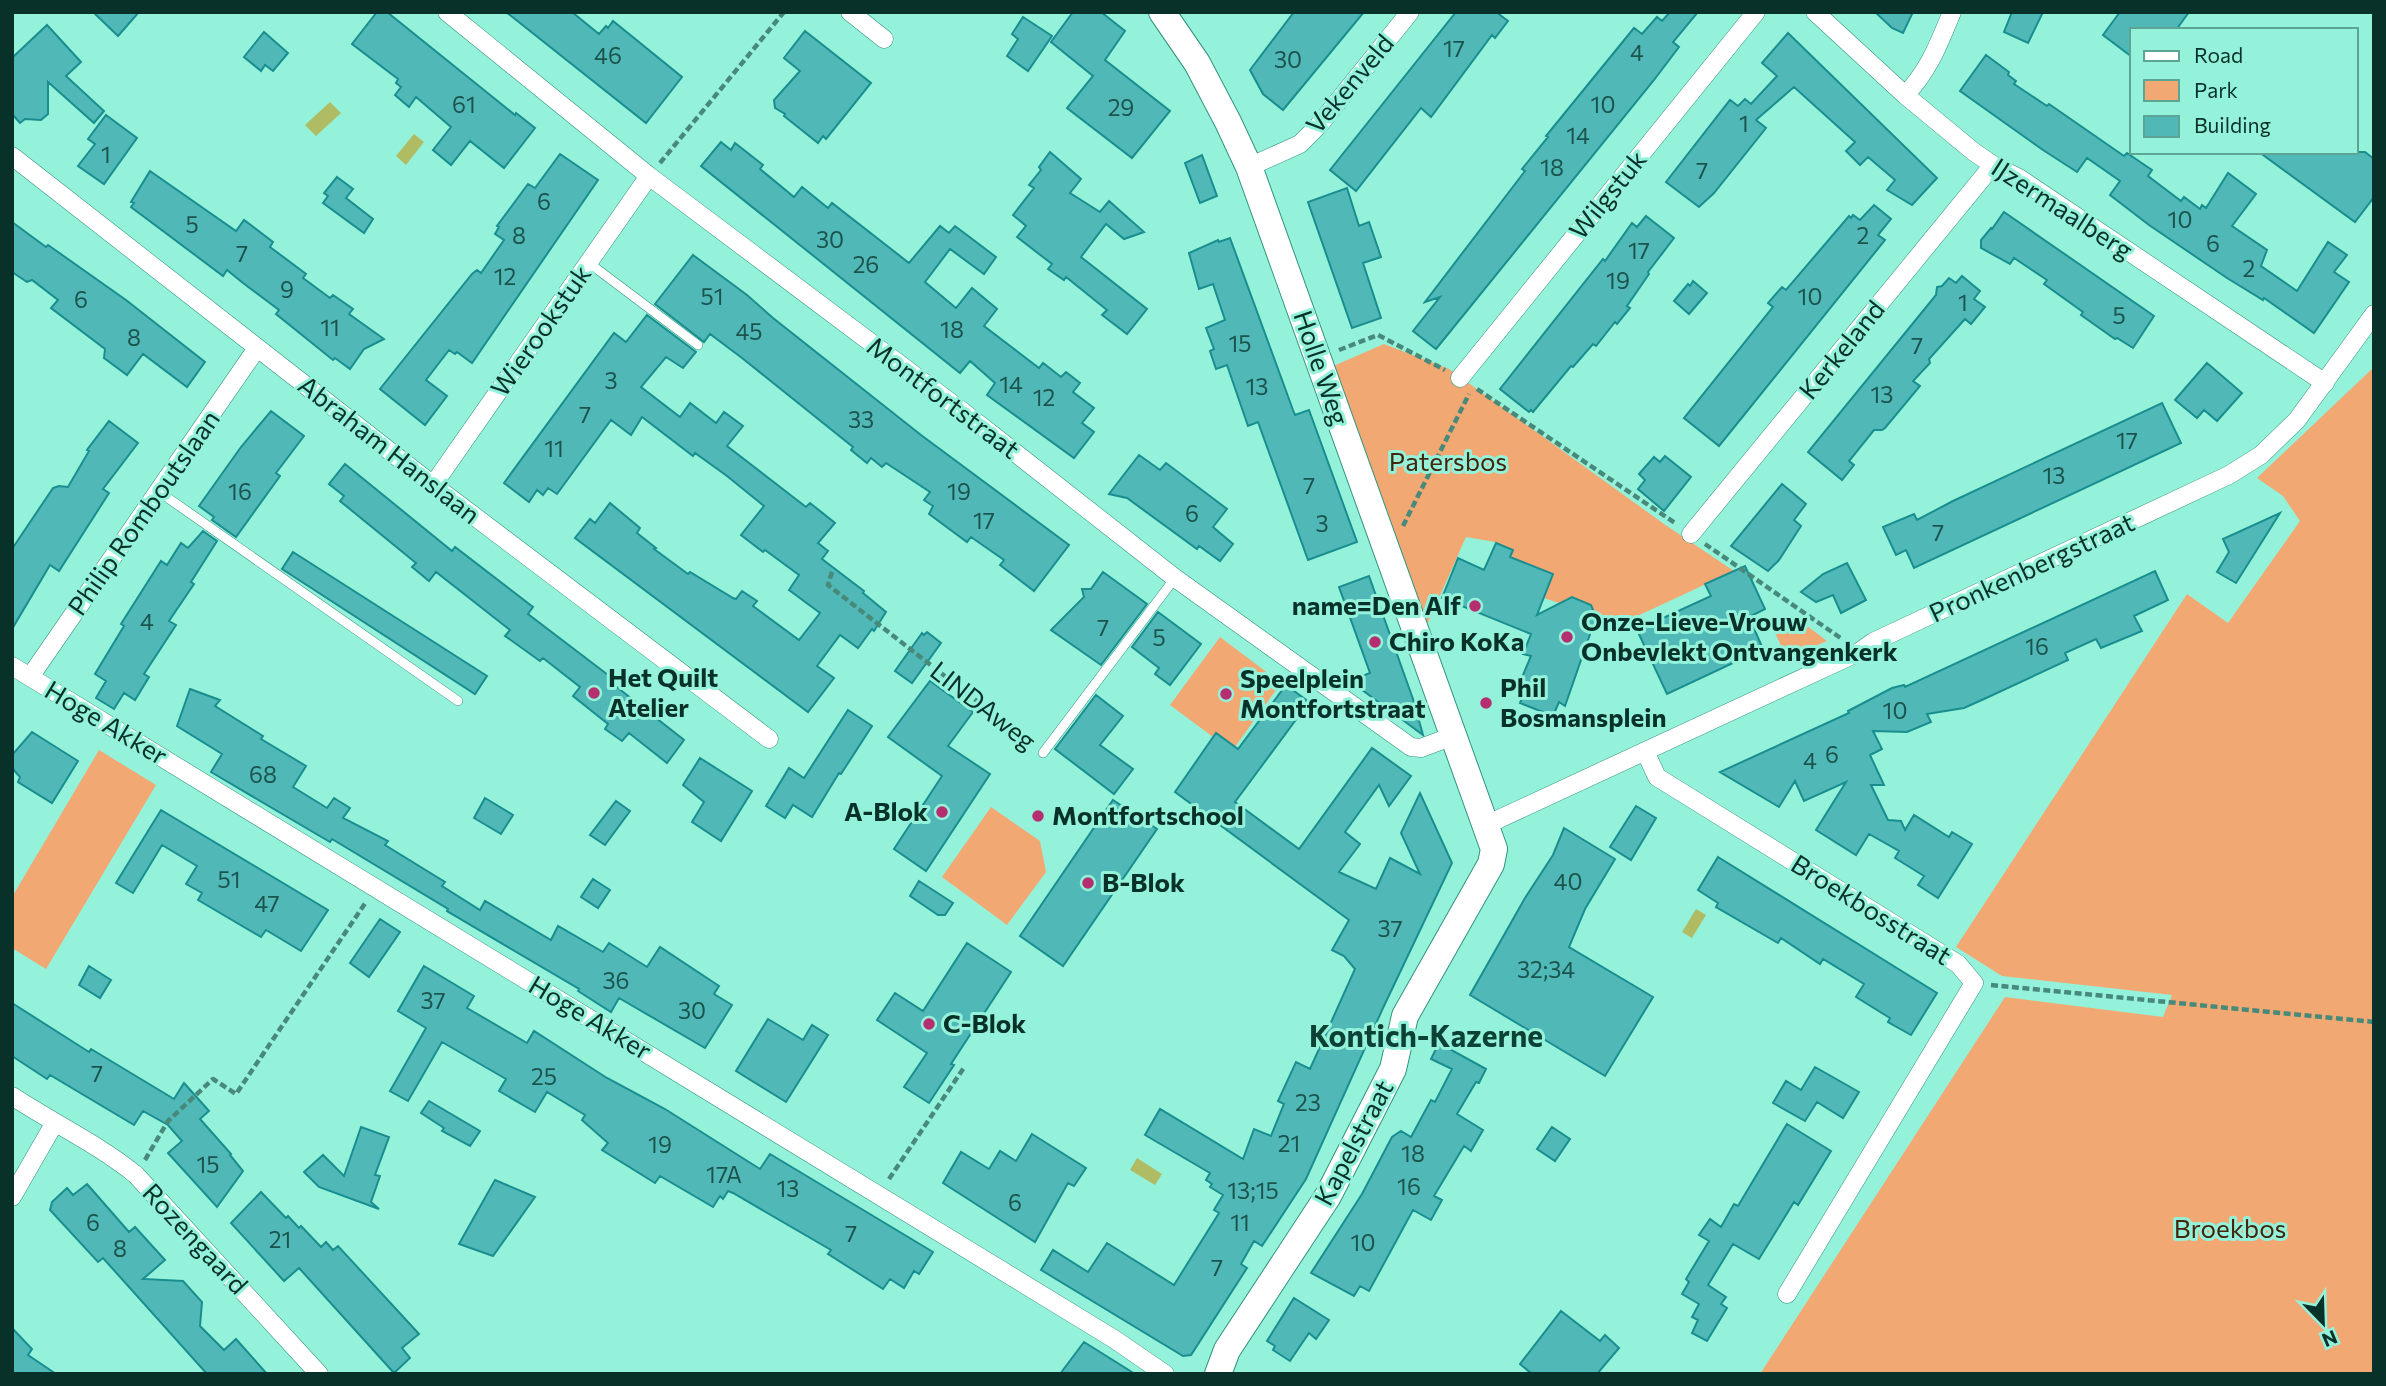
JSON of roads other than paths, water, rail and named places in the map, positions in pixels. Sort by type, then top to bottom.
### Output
[{"type":"street","name":"Montfortstraat","points":[[447,12],[649,176],[961,411],[1175,578],[1411,747],[1421,748],[1453,736]]},
{"type":"street","points":[[850,12],[884,39]]},
{"type":"street","name":"Holle Weg","points":[[1163,12],[1197,62],[1249,167],[1453,736]]},
{"type":"street","name":"Vekenveld","points":[[1249,167],[1300,144],[1410,12]]},
{"type":"street","name":"Wilgstuk","points":[[1460,377],[1756,12]]},
{"type":"street","name":"IJzermaalberg","points":[[1815,12],[1905,95],[1993,165],[2019,178],[2325,383]]},
{"type":"street","points":[[1905,95],[1930,66],[1952,12]]},
{"type":"street","name":"Abraham Hanslaan","points":[[12,156],[433,485],[769,738]]},
{"type":"street","name":"Kerkeland","points":[[1691,534],[1993,165]]},
{"type":"street","name":"Wierookstuk","points":[[433,485],[649,176]]},
{"type":"street","name":"Pronkenbergstraat","points":[[1486,825],[1859,652],[1873,642],[2229,475],[2261,455],[2297,420],[2374,314]]},
{"type":"street","name":"Philip Romboutslaan","points":[[30,677],[257,348]]},
{"type":"street","name":"Hoge Akker","points":[[12,666],[1102,1331],[1165,1374]]},
{"type":"street","name":"Kapelstraat","points":[[1218,1374],[1227,1350],[1328,1196],[1393,1069],[1405,1016],[1493,858],[1486,825],[1453,736]]},
{"type":"street","name":"Broekbosstraat","points":[[1645,751],[1657,777],[1958,964],[1974,983],[1787,1294]]},
{"type":"street","name":"Rozengaard","points":[[12,1096],[54,1124],[108,1153],[136,1175],[319,1374]]},
{"type":"street","points":[[12,1197],[54,1124]]},
{"type":"lane","points":[[589,263],[698,345]]},
{"type":"lane","points":[[158,491],[458,701]]},
{"type":"lane","name":"LINDAweg","points":[[1043,753],[1175,578]]},
{"type":"place","name":"name=Den Alf","points":[[1475,606]]},
{"type":"place","name":"Onze-Lieve-Vrouw Onbevlekt Ontvangenkerk","points":[[1567,637]]},
{"type":"place","name":"Chiro KoKa","points":[[1375,642]]},
{"type":"place","name":"Het Quilt Atelier","points":[[594,693]]},
{"type":"place","name":"Speelplein Montfortstraat","points":[[1226,694]]},
{"type":"place","name":"Phil Bosmansplein","points":[[1486,703]]},
{"type":"place","name":"A-Blok","points":[[942,812]]},
{"type":"place","name":"Montfortschool","points":[[1038,816]]},
{"type":"place","name":"B-Blok","points":[[1088,883]]},
{"type":"place","name":"C-Blok","points":[[929,1024]]},
{"type":"district","name":"Kontich-Kazerne","points":[[1426,1037]]},
{"type":"park label","name":"Patersbos","points":[[1448,462]]},
{"type":"park label","name":"Broekbos","points":[[2230,1229]]}]
